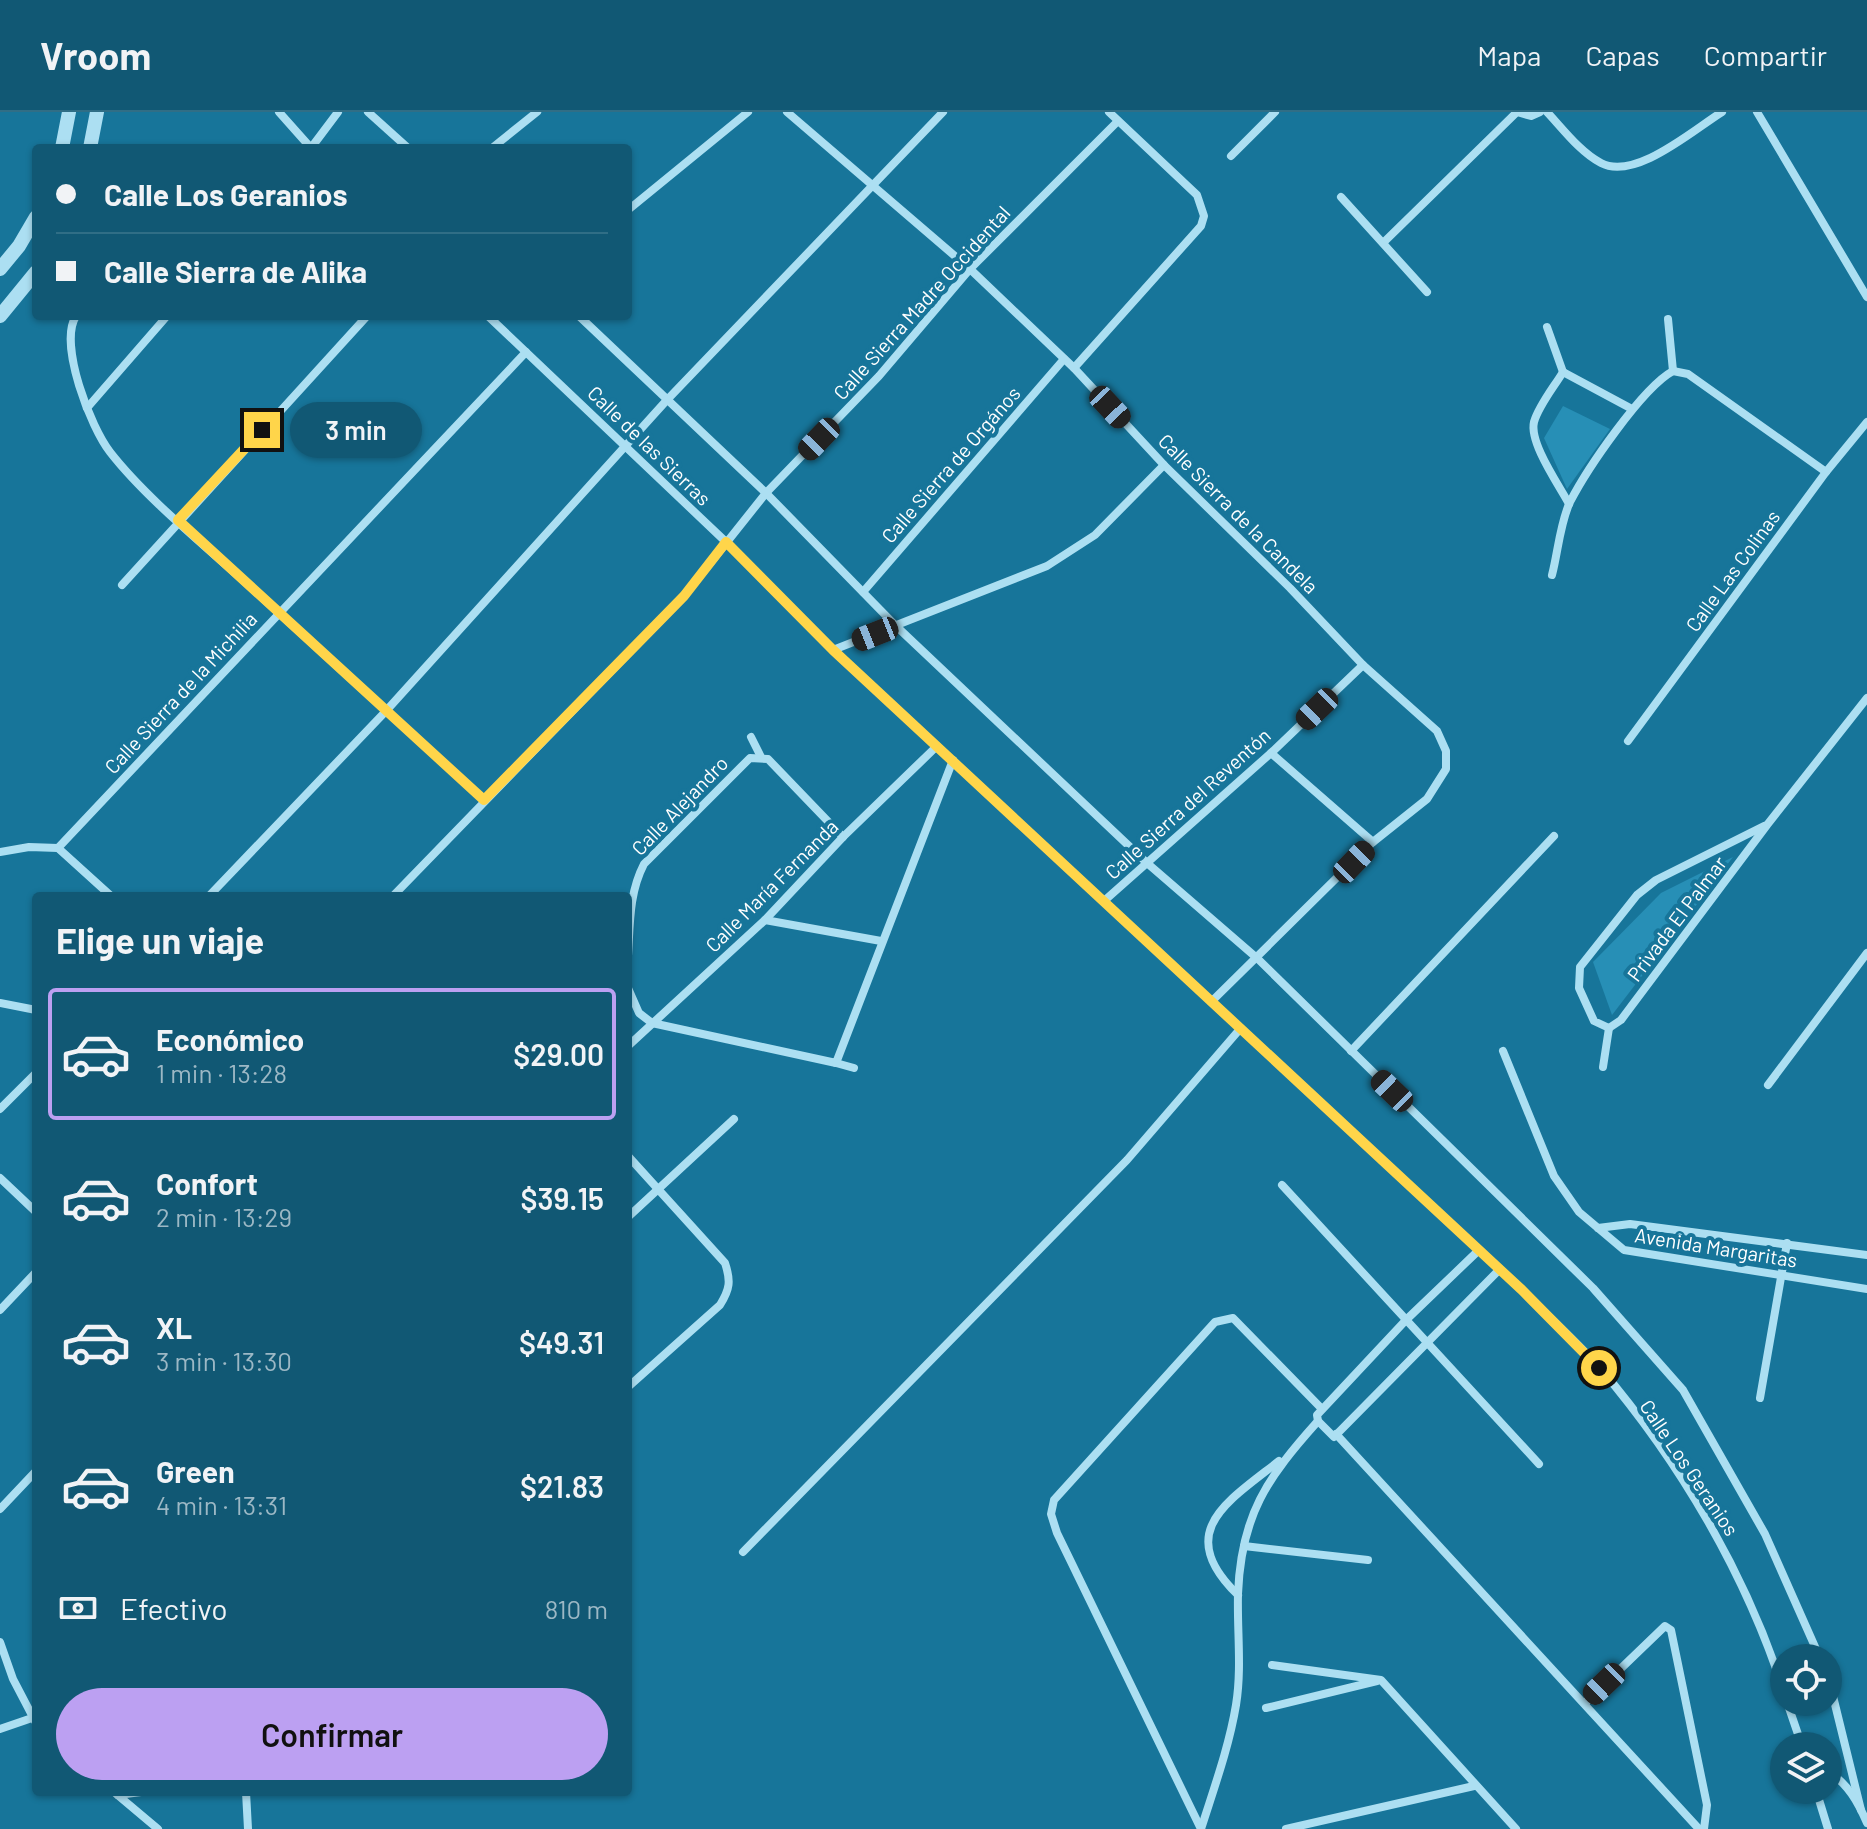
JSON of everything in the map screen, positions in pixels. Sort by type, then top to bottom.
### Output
[{"type":"street","points":[[63,144],[69,112]]},
{"type":"street","points":[[91,144],[97,112]]},
{"type":"street","points":[[279,112],[307,144]]},
{"type":"street","points":[[314,144],[338,112]]},
{"type":"street","points":[[368,112],[404,144]]},
{"type":"street","points":[[497,144],[537,112]]},
{"type":"street","points":[[632,207],[748,112]]},
{"type":"street","name":"Calle Sierra de la Candela","points":[[787,112],[970,269],[1074,368],[1164,465],[1290,588],[1363,665],[1437,731],[1446,751],[1446,769],[1440,784],[1427,799],[1373,842]]},
{"type":"street","points":[[213,892],[386,711],[666,401],[943,112]]},
{"type":"street","points":[[1074,368],[1201,226],[1204,216],[1197,195],[1109,112]]},
{"type":"street","points":[[1231,156],[1275,112]]},
{"type":"street","points":[[1384,242],[1517,112],[1531,116],[1540,112]]},
{"type":"street","points":[[1547,112],[1586,152],[1600,163],[1617,169],[1648,159],[1722,112]]},
{"type":"street","points":[[1757,112],[1867,297]]},
{"type":"street","name":"Calle Sierra Madre Occidental","points":[[397,892],[684,596],[766,493],[879,376],[970,269],[1118,121]]},
{"type":"street","points":[[1341,197],[1427,292]]},
{"type":"street","points":[[0,269],[32,224]]},
{"type":"street","points":[[0,316],[32,277]]},
{"type":"street","points":[[1668,319],[1673,371]]},
{"type":"street","points":[[75,320],[70,337],[72,353],[87,408],[111,454],[178,520],[484,800]]},
{"type":"street","points":[[87,408],[164,320]]},
{"type":"street","points":[[122,585],[363,320]]},
{"type":"street","name":"Calle de las Sierras","points":[[495,320],[726,542],[833,650],[1240,1029]]},
{"type":"street","points":[[583,320],[766,493],[895,625],[1147,863],[1258,959],[1593,1288],[1683,1390],[1765,1534],[1814,1644]]},
{"type":"street","points":[[1547,327],[1563,372],[1632,409]]},
{"type":"street","name":"Calle Sierra de la Michilia","points":[[58,848],[526,352]]},
{"type":"street","name":"Calle Sierra de Orgános","points":[[863,592],[1064,359]]},
{"type":"street","points":[[1552,575],[1569,504],[1632,409],[1661,378],[1673,371],[1688,374],[1826,472]]},
{"type":"street","points":[[1563,372],[1535,419],[1533,429],[1537,445],[1569,504]]},
{"type":"street","name":"Calle Las Colinas","points":[[1628,741],[1826,472],[1867,422]]},
{"type":"street","points":[[833,650],[1047,566],[1095,535],[1164,465]]},
{"type":"street","name":"Calle Sierra del Reventón","points":[[1104,901],[1271,753],[1363,665]]},
{"type":"street","name":"Privada El Palmar","points":[[1767,825],[1656,880],[1637,895],[1580,967],[1579,988],[1594,1021],[1609,1028],[1621,1020],[1867,698]]},
{"type":"street","points":[[751,737],[761,757]]},
{"type":"street","name":"Calle María Fernanda","points":[[632,1042],[765,920],[843,837],[937,746]]},
{"type":"street","points":[[1211,1002],[1258,959],[1373,842],[1271,753]]},
{"type":"street","name":"Calle Alejandro","points":[[632,895],[634,882],[644,864],[741,764],[761,757],[768,759],[843,837]]},
{"type":"street","points":[[836,1063],[953,760]]},
{"type":"street","points":[[1351,1051],[1554,836]]},
{"type":"street","points":[[0,852],[29,847],[58,848],[107,892]]},
{"type":"street","points":[[765,920],[881,941]]},
{"type":"street","points":[[1768,1085],[1867,953]]},
{"type":"street","points":[[632,997],[639,1013],[652,1023],[854,1068]]},
{"type":"street","points":[[0,1003],[32,1009]]},
{"type":"street","points":[[1603,1067],[1609,1028]]},
{"type":"street","points":[[743,1552],[1127,1160],[1240,1029]]},
{"type":"street","name":"Calle Los Geranios","points":[[1240,1029],[1500,1269],[1599,1368],[1663,1452],[1726,1552],[1770,1651]]},
{"type":"street","points":[[1503,1051],[1554,1176],[1579,1212],[1598,1228]]},
{"type":"street","points":[[0,1109],[32,1077]]},
{"type":"street","points":[[632,1214],[734,1119]]},
{"type":"street","points":[[632,1160],[725,1263],[731,1278],[729,1291],[720,1305],[632,1383]]},
{"type":"street","points":[[0,1178],[32,1208]]},
{"type":"street","points":[[1282,1185],[1539,1464]]},
{"type":"street","name":"Avenida Margaritas","points":[[1598,1228],[1630,1224],[1867,1255]]},
{"type":"street","name":"Avenida Margaritas","points":[[1598,1228],[1624,1250],[1867,1289]]},
{"type":"street","points":[[1760,1398],[1787,1243]]},
{"type":"street","points":[[1479,1250],[1406,1320],[1315,1418],[1334,1437],[1500,1269]]},
{"type":"street","points":[[0,1310],[32,1276]]},
{"type":"street","points":[[1201,1829],[1057,1533],[1051,1514],[1054,1500],[1215,1322],[1223,1319],[1233,1318],[1322,1409]]},
{"type":"street","points":[[1201,1829],[1236,1703],[1240,1633],[1238,1595],[1244,1546],[1258,1498],[1289,1453],[1318,1421]]},
{"type":"street","points":[[1336,1434],[1702,1829]]},
{"type":"street","points":[[1238,1595],[1223,1580],[1213,1562],[1207,1544],[1208,1528],[1231,1501],[1289,1453]]},
{"type":"street","points":[[0,1509],[32,1475]]},
{"type":"street","points":[[1244,1546],[1368,1560]]},
{"type":"street","points":[[1585,1703],[1665,1626],[1671,1630],[1707,1805],[1702,1829]]},
{"type":"street","points":[[0,1642],[32,1716]]},
{"type":"street","points":[[1272,1665],[1381,1680],[1516,1829]]},
{"type":"street","points":[[1266,1708],[1381,1680]]},
{"type":"street","points":[[1838,1716],[1861,1810]]},
{"type":"street","points":[[0,1729],[32,1721]]},
{"type":"street","points":[[1842,1782],[1867,1823]]},
{"type":"street","points":[[1286,1829],[1474,1786]]},
{"type":"street","points":[[118,1796],[158,1829]]},
{"type":"street","points":[[246,1796],[248,1829]]},
{"type":"street","points":[[1820,1804],[1828,1829]]},
{"type":"shaded area","points":[[1563,406],[1610,429],[1567,489],[1544,438]]},
{"type":"shaded area","points":[[1733,857],[1612,1015],[1593,962],[1661,893]]},
{"type":"route","points":[[262,430],[178,520],[484,800],[684,596],[726,542],[833,650],[1522,1290],[1599,1368]]}]
